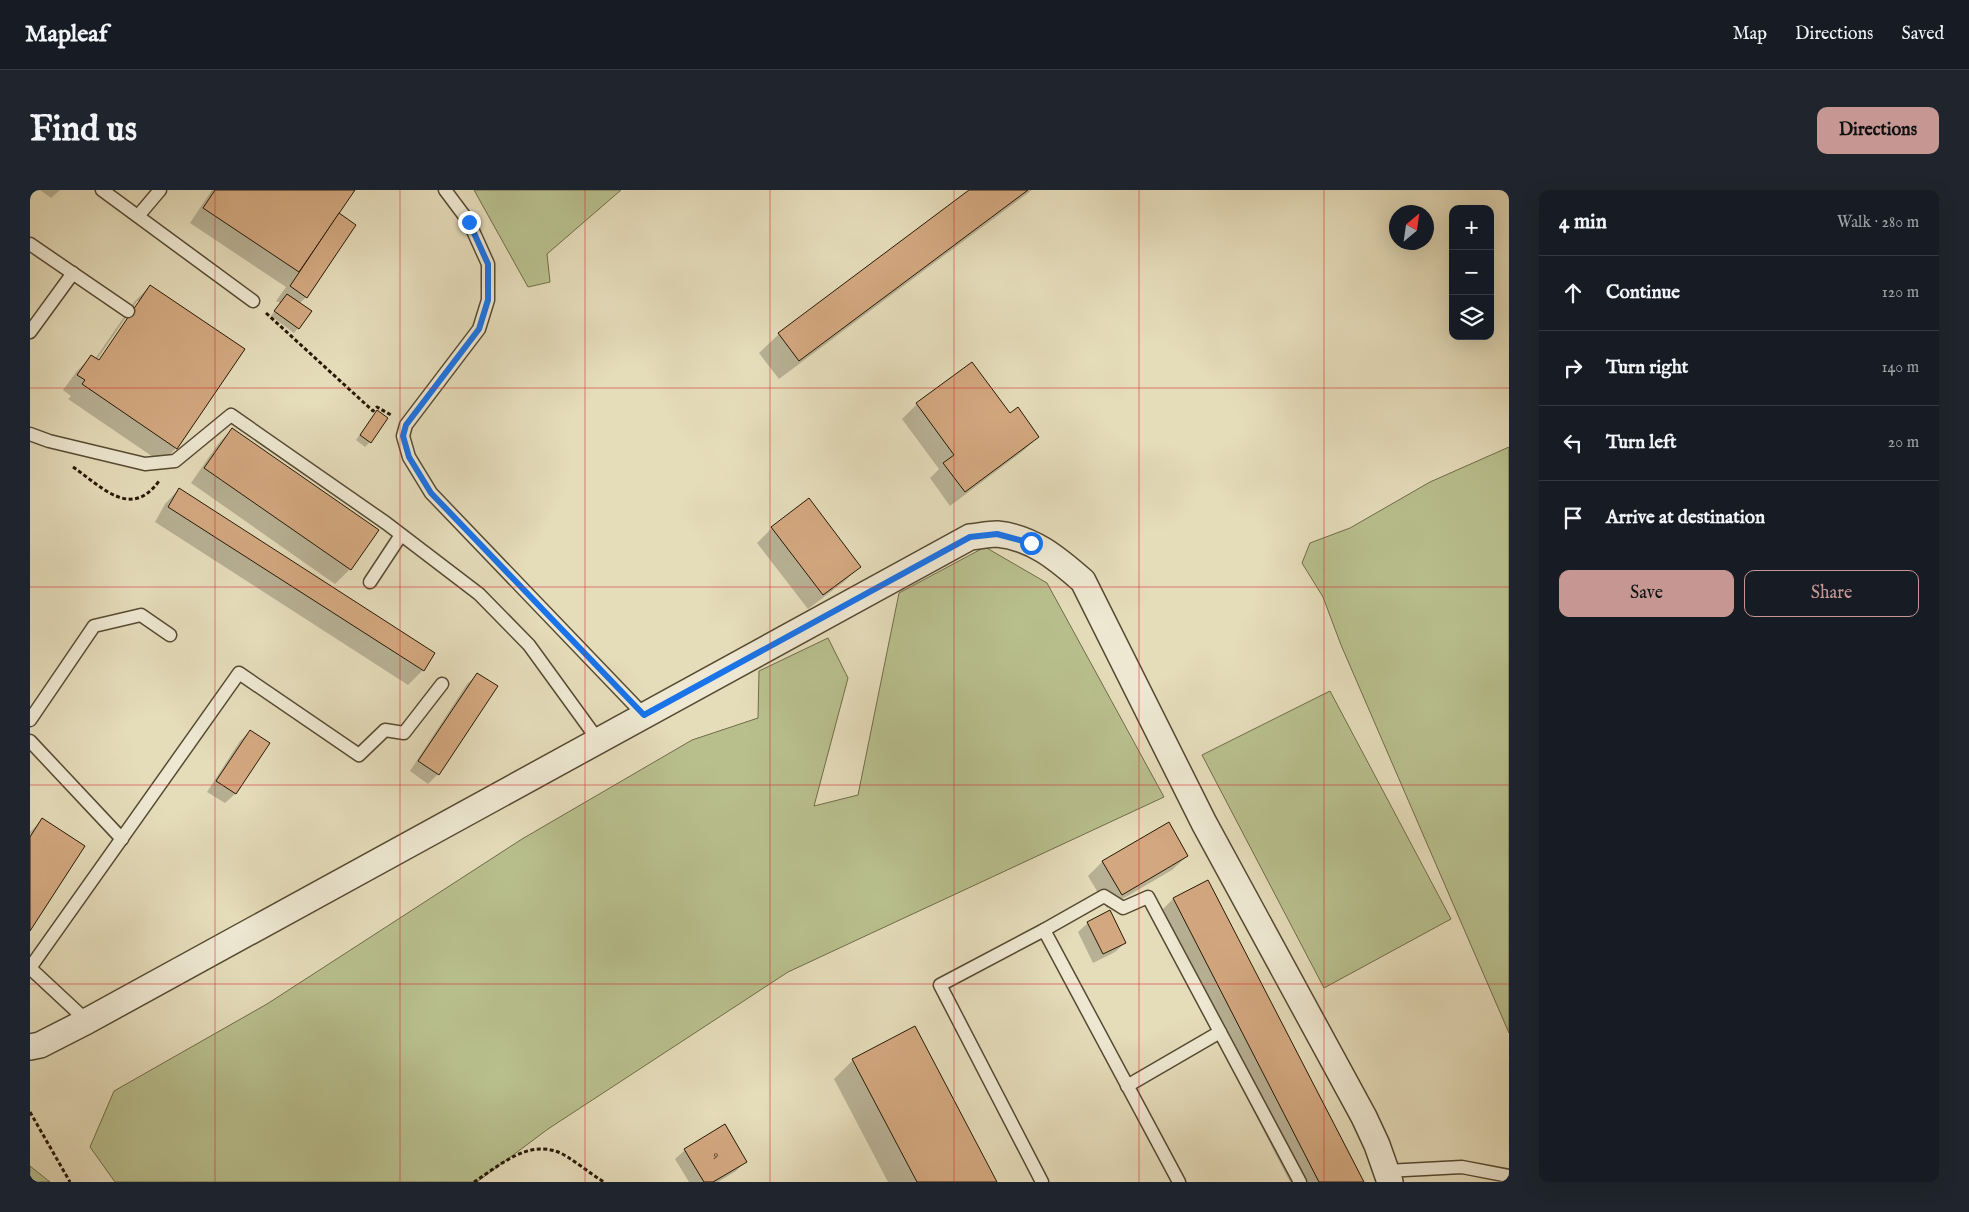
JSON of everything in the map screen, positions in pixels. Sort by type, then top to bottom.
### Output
[{"type":"street","points":[[30,1047],[40,1045],[87,1022],[970,537],[997,534],[1031,543],[1054,555],[1083,581],[1204,823],[1364,1117],[1388,1176]]},
{"type":"lane","points":[[102,190],[253,301]]},
{"type":"lane","points":[[138,216],[160,190]]},
{"type":"lane","points":[[445,190],[469,222],[488,264],[488,300],[479,329],[406,425],[403,436],[409,457],[431,493],[644,715]]},
{"type":"lane","points":[[30,244],[128,311]]},
{"type":"lane","points":[[30,332],[73,274]]},
{"type":"lane","points":[[30,434],[49,441],[145,464],[174,461],[231,415],[401,535],[478,594],[529,645],[598,740]]},
{"type":"lane","points":[[370,582],[401,535]]},
{"type":"lane","points":[[30,720],[94,626],[141,615],[170,635]]},
{"type":"lane","points":[[87,1022],[30,968],[239,673],[359,755],[385,730],[404,733],[442,684]]},
{"type":"lane","points":[[30,742],[122,839]]},
{"type":"lane","points":[[1042,1182],[940,985],[1104,896],[1123,908],[1148,897],[1300,1182]]},
{"type":"lane","points":[[1044,930],[1179,1182]]},
{"type":"lane","points":[[1127,1086],[1220,1032]]},
{"type":"lane","points":[[1388,1176],[1462,1167],[1509,1176]]},
{"type":"path","points":[[253,301],[372,410]]},
{"type":"path","points":[[30,1112],[70,1182]]},
{"type":"path","points":[[474,1182],[518,1154],[536,1148],[558,1152],[604,1182]]},
{"type":"green space","points":[[474,190],[621,190],[547,254],[550,282],[528,287]]},
{"type":"green space","points":[[1509,447],[1509,1033],[1341,645],[1323,597],[1302,563],[1310,543],[1350,528],[1430,482]]},
{"type":"green space","points":[[985,547],[1047,583],[1164,797],[788,972],[548,1129],[477,1182],[115,1182],[90,1147],[114,1091],[267,1004],[522,839],[692,740],[758,718],[759,671],[828,638],[848,678],[814,806],[858,795],[899,593]]},
{"type":"green space","points":[[1330,691],[1451,919],[1324,988],[1202,755]]},
{"type":"green space","points":[[30,1166],[50,1182],[30,1182]]},
{"type":"building","points":[[215,190],[355,190],[299,272],[203,208]]},
{"type":"building","points":[[969,190],[1028,190],[799,361],[778,333]]},
{"type":"building","points":[[339,213],[356,225],[307,298],[290,286]]},
{"type":"building","points":[[150,285],[245,349],[177,449],[82,384],[85,380],[77,375],[91,355],[99,360]]},
{"type":"building","points":[[287,294],[312,311],[299,329],[274,311]]},
{"type":"building","points":[[972,362],[1010,413],[1018,407],[1039,437],[965,492],[943,463],[954,455],[916,403]]},
{"type":"building","points":[[377,410],[388,418],[371,443],[360,435]]},
{"type":"building","points":[[232,428],[379,530],[351,570],[204,468]]},
{"type":"building","points":[[179,488],[435,653],[424,671],[168,507]]},
{"type":"building","points":[[809,498],[861,567],[823,595],[771,527]]},
{"type":"building","points":[[477,673],[498,686],[439,775],[418,761]]},
{"type":"building","points":[[250,730],[270,743],[236,794],[216,781]]},
{"type":"building","points":[[42,818],[85,846],[30,931],[30,837]]},
{"type":"building","points":[[1169,822],[1188,856],[1122,895],[1102,861]]},
{"type":"building","points":[[1208,880],[1364,1182],[1319,1182],[1173,898]]},
{"type":"building","points":[[1110,910],[1126,943],[1103,954],[1087,922]]},
{"type":"building","points":[[915,1026],[997,1182],[917,1182],[852,1059]]},
{"type":"building","points":[[725,1124],[747,1162],[713,1182],[704,1182],[684,1149]]},
{"type":"route","points":[[469,222],[488,264],[488,300],[479,329],[406,425],[403,436],[409,457],[431,493],[644,715],[970,537],[997,534],[1031,543]]}]
